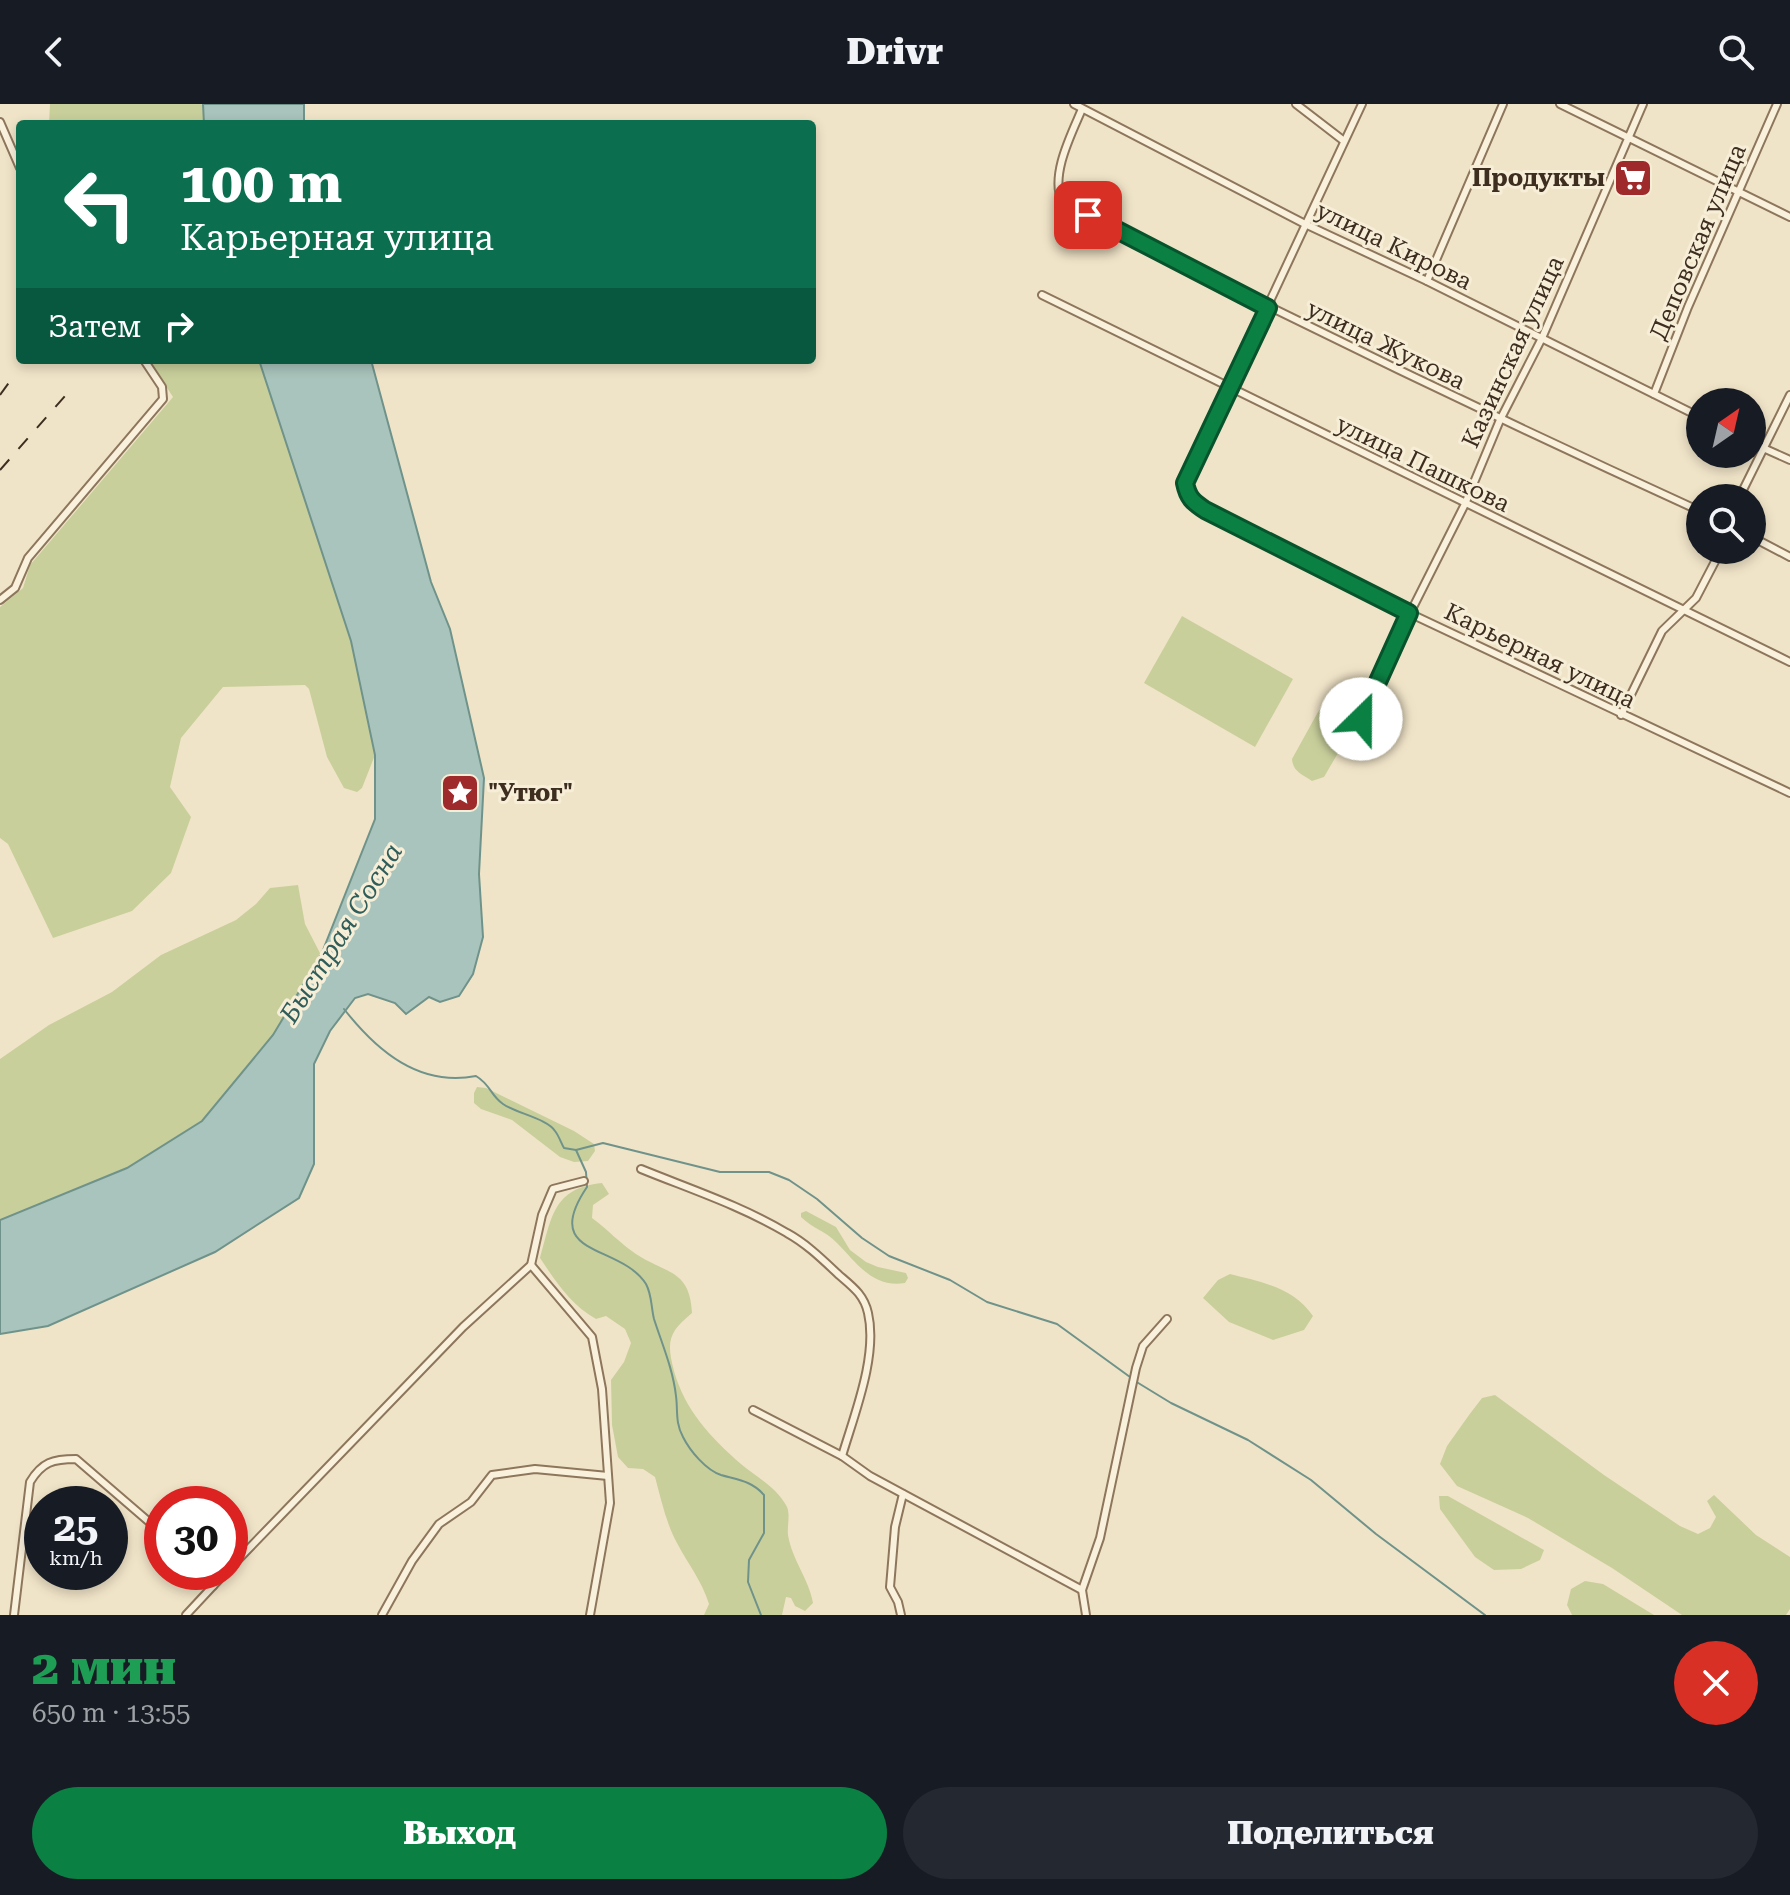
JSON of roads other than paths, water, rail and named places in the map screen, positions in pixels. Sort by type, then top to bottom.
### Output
[{"type":"street","name":"улица Кирова","points":[[1074,104],[1305,224],[1686,410]]},
{"type":"street","points":[[1296,104],[1344,141]]},
{"type":"street","points":[[1229,389],[1362,104]]},
{"type":"street","points":[[1427,281],[1503,104]]},
{"type":"street","points":[[1560,104],[1790,217]]},
{"type":"street","name":"Казинская улица","points":[[1361,719],[1409,613],[1465,504],[1500,420],[1542,338],[1643,104]]},
{"type":"street","name":"Деповская улица","points":[[1654,394],[1777,104]]},
{"type":"street","name":"улица Жукова","points":[[1082,109],[1061,169],[1058,192],[1062,202],[1268,308],[1500,420],[1686,505]]},
{"type":"street","points":[[0,122],[16,159]]},
{"type":"street","name":"улица Пашкова","points":[[1042,295],[1790,662]]},
{"type":"street","points":[[0,600],[15,588],[28,558],[163,399],[162,387],[147,364]]},
{"type":"street","name":"Карьерная улица","points":[[1229,389],[1185,483],[1191,501],[1409,613],[1790,793]]},
{"type":"street","points":[[1766,445],[1790,395]]},
{"type":"street","points":[[1766,450],[1790,460]]},
{"type":"street","points":[[1766,544],[1790,557]]},
{"type":"street","points":[[1621,715],[1662,631],[1696,598],[1714,564]]},
{"type":"street","points":[[641,1169],[751,1214],[788,1233],[812,1249],[862,1295],[870,1330],[868,1352],[842,1456]]},
{"type":"street","points":[[248,1549],[463,1327],[531,1265],[542,1215],[553,1189],[584,1181]]},
{"type":"street","points":[[531,1265],[592,1337],[602,1389],[610,1503],[590,1615]]},
{"type":"street","points":[[1086,1615],[1082,1590],[1100,1538],[1136,1368],[1143,1346],[1167,1319]]},
{"type":"street","points":[[753,1410],[1082,1590]]},
{"type":"street","points":[[14,1615],[30,1482],[39,1467],[55,1459],[76,1459],[144,1518]]},
{"type":"street","points":[[382,1615],[412,1561],[439,1524],[471,1502],[492,1475],[535,1469],[608,1476]]},
{"type":"street","points":[[901,1615],[890,1587],[895,1527],[903,1494]]},
{"type":"street","points":[[186,1615],[209,1590]]},
{"type":"water","points":[[203,104],[304,104],[304,120],[204,120]]},
{"type":"water","name":"Быстрая Сосна","points":[[260,364],[372,364],[431,582],[450,629],[484,778],[479,874],[483,937],[473,974],[459,996],[440,1002],[429,997],[406,1014],[395,1003],[368,994],[355,998],[330,1031],[314,1064],[314,1164],[299,1198],[215,1252],[48,1326],[0,1334],[0,1220],[127,1168],[202,1121],[273,1035],[321,955],[375,819],[375,755],[351,641]]},
{"type":"waterway","points":[[344,1009],[385,1052],[418,1071],[436,1076],[476,1076],[503,1104],[551,1127],[564,1148],[576,1150],[603,1143],[720,1172],[769,1172],[789,1180],[889,1256],[950,1280],[987,1302],[1057,1324],[1130,1377]]},
{"type":"waterway","points":[[576,1150],[586,1172],[587,1187],[575,1210],[572,1226],[578,1238],[589,1247],[634,1271],[646,1284],[672,1376],[680,1432],[694,1454],[710,1469],[750,1484],[764,1495],[764,1533],[749,1560],[748,1582],[761,1615]]},
{"type":"waterway","points":[[1135,1381],[1171,1403],[1248,1440],[1311,1480],[1376,1534],[1485,1615]]},
{"type":"railway","points":[[0,395],[16,373]]},
{"type":"railway","points":[[0,470],[65,396]]},
{"type":"place","name":"Продукты","points":[[1633,178]]},
{"type":"place","name":"\"Утюг\"","points":[[460,793]]}]
